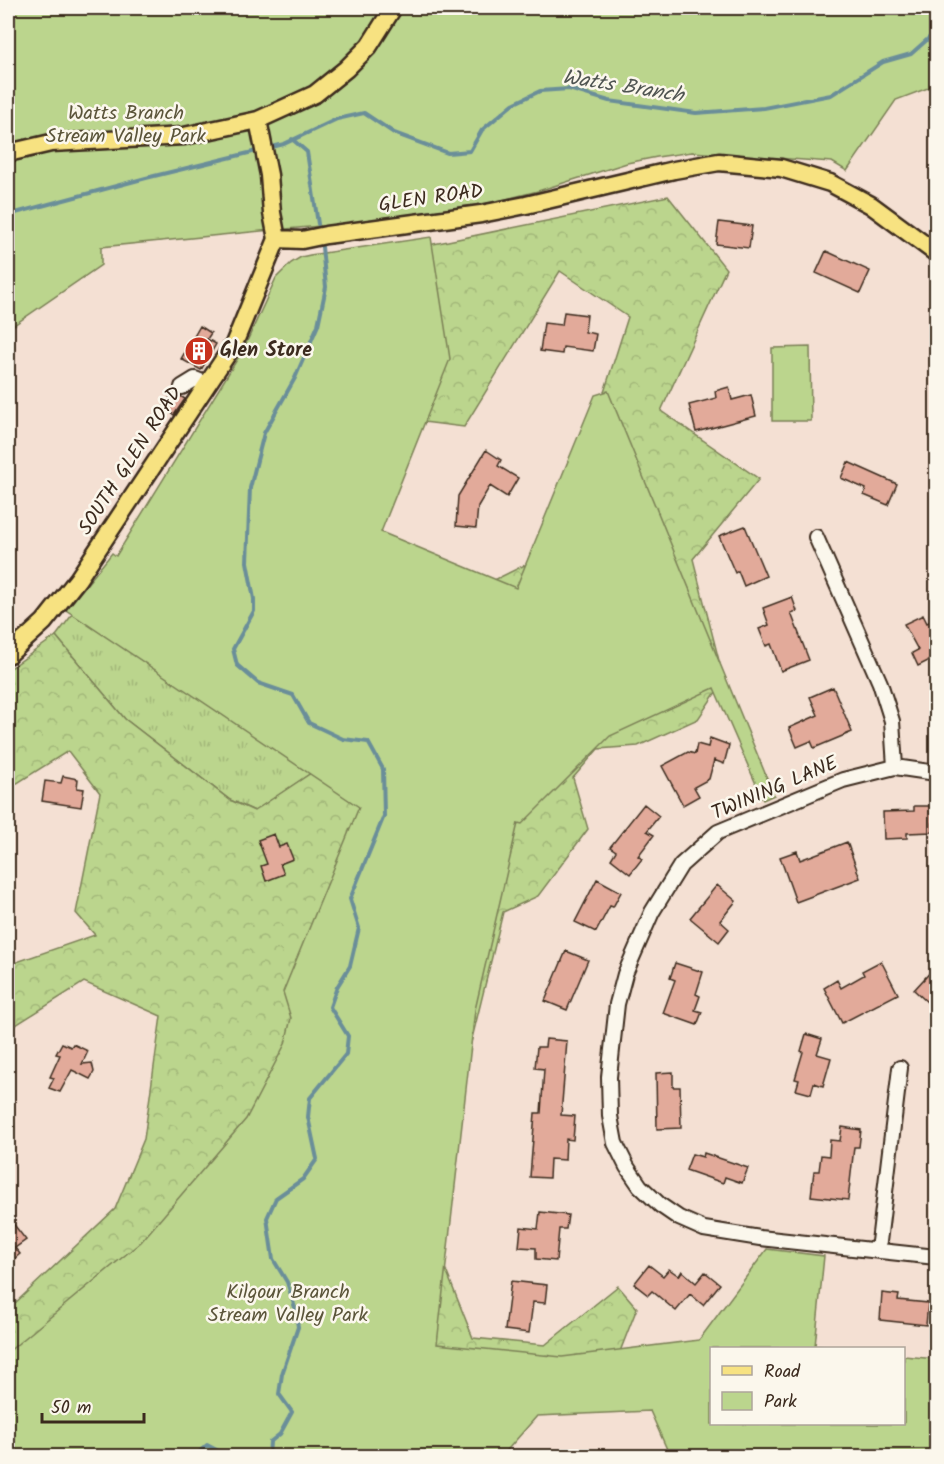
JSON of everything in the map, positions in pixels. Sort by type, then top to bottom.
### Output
[{"type":"main road","points":[[8,153],[51,143],[184,136],[258,120],[315,94],[346,69],[369,46],[393,8]]},
{"type":"main road","points":[[258,120],[269,175],[277,239]]},
{"type":"main road","name":"GLEN ROAD","points":[[277,239],[302,240],[336,233],[481,214],[719,162],[781,168],[830,183],[872,205],[936,253]]},
{"type":"main road","name":"SOUTH GLEN ROAD","points":[[8,655],[44,622],[78,579],[234,344],[277,239]]},
{"type":"street","points":[[183,387],[195,379],[207,384]]},
{"type":"street","points":[[816,537],[880,683],[892,721],[895,767]]},
{"type":"street","name":"TWINING LANE","points":[[936,773],[895,767],[843,780],[718,832],[681,865],[652,912],[625,974],[617,1004],[609,1077],[610,1116],[615,1143],[640,1186],[660,1205],[679,1218],[704,1229],[760,1238],[936,1257]]},
{"type":"street","points":[[878,1250],[900,1068]]},
{"type":"green space","name":"Watts Branch Stream Valley Park","points":[[8,8],[936,8],[936,85],[896,100],[847,171],[832,162],[692,152],[627,163],[538,191],[490,203],[334,225],[101,247],[101,265],[8,329]]},
{"type":"green space","points":[[668,196],[726,269],[661,411],[759,479],[693,559],[724,680],[698,719],[638,746],[598,749],[573,778],[588,829],[538,896],[503,912],[468,1055],[445,1268],[473,1338],[545,1345],[618,1286],[637,1308],[619,1354],[8,1456],[8,1306],[11,1307],[115,1209],[144,1139],[161,1016],[84,982],[8,1030],[8,965],[95,935],[76,913],[100,793],[68,751],[8,789],[8,670],[56,636],[125,719],[230,800],[254,811],[338,755],[441,606],[527,564],[586,449],[628,317],[560,271],[464,427],[383,417],[399,251]]},
{"type":"green space","name":"Kilgour Branch Stream Valley Park","points":[[431,237],[450,359],[381,532],[516,588],[595,395],[608,391],[774,795],[763,800],[714,688],[610,736],[522,824],[518,823],[475,1010],[437,1344],[562,1357],[699,1340],[767,1249],[824,1256],[815,1346],[827,1347],[710,1347],[710,1425],[905,1425],[905,1356],[936,1359],[936,1456],[670,1456],[650,1411],[537,1416],[502,1456],[8,1456],[8,1352],[141,1242],[246,1119],[285,1044],[291,1018],[283,992],[359,807],[66,610],[112,553],[116,556],[243,350],[276,278],[291,263],[310,255]]},
{"type":"green space","points":[[810,347],[811,421],[772,421],[772,348]]},
{"type":"green space","points":[[148,515],[338,755],[255,811],[230,800],[125,719],[56,636]]},
{"type":"building","points":[[719,222],[752,226],[749,248],[716,244]]},
{"type":"building","points":[[826,251],[870,271],[860,293],[816,273]]},
{"type":"building","points":[[564,312],[587,315],[585,332],[596,334],[593,351],[563,347],[562,354],[540,351],[544,323],[562,325]]},
{"type":"building","name":"Glen Store","points":[[200,326],[211,333],[207,339],[216,344],[201,370],[181,359]]},
{"type":"building","points":[[729,387],[732,400],[751,395],[756,416],[696,432],[689,405],[716,398],[715,391]]},
{"type":"building","points":[[174,392],[185,399],[174,415],[163,407]]},
{"type":"building","points":[[486,450],[501,460],[498,466],[518,478],[507,497],[490,486],[478,506],[476,528],[456,526],[458,496]]},
{"type":"building","points":[[848,462],[897,484],[888,505],[864,495],[866,489],[841,478]]},
{"type":"building","points":[[745,526],[766,576],[744,586],[738,571],[735,573],[719,536]]},
{"type":"building","points":[[792,597],[797,611],[791,613],[809,660],[781,671],[771,644],[766,646],[759,629],[769,625],[763,608]]},
{"type":"building","points":[[923,615],[927,623],[936,619],[936,635],[933,637],[936,644],[936,657],[918,666],[912,653],[918,650],[904,624]]},
{"type":"building","points":[[833,687],[852,732],[814,748],[811,741],[797,747],[789,728],[818,715],[810,697]]},
{"type":"building","points":[[710,738],[729,745],[724,764],[714,760],[709,779],[694,787],[699,796],[683,805],[662,766],[688,752],[695,754],[697,744],[708,747]]},
{"type":"building","points":[[63,776],[78,779],[77,788],[84,789],[81,807],[42,801],[45,781],[61,783]]},
{"type":"building","points":[[644,804],[659,816],[647,831],[654,835],[638,856],[642,859],[630,874],[611,859],[616,851],[610,847]]},
{"type":"building","points":[[914,806],[932,806],[933,832],[907,833],[907,838],[884,839],[883,812],[914,811]]},
{"type":"building","points":[[274,834],[279,847],[287,844],[293,859],[280,864],[284,874],[266,881],[261,866],[267,864],[258,840]]},
{"type":"building","points":[[847,842],[860,878],[796,902],[780,857],[797,851],[800,860]]},
{"type":"building","points":[[597,879],[621,892],[613,907],[610,906],[596,932],[575,922]]},
{"type":"building","points":[[717,885],[736,901],[720,921],[729,929],[719,942],[690,918]]},
{"type":"building","points":[[566,951],[588,960],[567,1010],[545,1001]]},
{"type":"building","points":[[881,961],[898,994],[842,1023],[824,988],[837,980],[841,988],[864,975],[862,971]]},
{"type":"building","points":[[675,963],[703,972],[696,994],[700,996],[695,1010],[702,1012],[697,1025],[663,1013],[675,980],[670,978]]},
{"type":"building","points":[[936,966],[936,1005],[930,999],[927,1002],[914,990]]},
{"type":"building","points":[[806,1034],[822,1039],[817,1054],[831,1058],[823,1086],[814,1083],[811,1094],[796,1090],[799,1080],[795,1079]]},
{"type":"building","points":[[546,1039],[567,1041],[561,1115],[575,1116],[573,1140],[566,1139],[565,1160],[550,1159],[549,1178],[530,1177],[535,1113],[541,1113],[544,1069],[535,1068],[537,1047],[545,1047]]},
{"type":"building","points":[[62,1043],[71,1047],[73,1044],[88,1051],[82,1064],[92,1063],[94,1072],[90,1079],[72,1070],[60,1092],[49,1088],[54,1078],[50,1077],[60,1055],[56,1054]]},
{"type":"building","points":[[673,1072],[673,1087],[680,1087],[681,1128],[657,1129],[656,1073]]},
{"type":"building","points":[[842,1127],[861,1130],[859,1147],[854,1147],[848,1200],[811,1196],[814,1171],[819,1171],[821,1155],[829,1156],[830,1140],[840,1141]]},
{"type":"building","points":[[704,1153],[748,1168],[742,1183],[725,1177],[723,1183],[686,1170],[692,1154],[703,1157]]},
{"type":"building","points":[[540,1212],[568,1215],[566,1229],[559,1229],[556,1261],[536,1259],[536,1248],[519,1247],[521,1227],[538,1229]]},
{"type":"building","points":[[8,1217],[26,1240],[15,1248],[20,1254],[8,1264]]},
{"type":"building","points":[[649,1265],[663,1276],[669,1269],[679,1276],[682,1271],[696,1283],[705,1272],[720,1284],[703,1305],[690,1294],[676,1311],[652,1291],[648,1295],[634,1284]]},
{"type":"building","points":[[511,1281],[547,1285],[545,1303],[533,1302],[529,1333],[505,1330]]},
{"type":"building","points":[[882,1293],[899,1295],[898,1300],[928,1303],[926,1325],[880,1320]]},
{"type":"waterway","name":"Watts Branch","points":[[268,148],[284,144],[337,119],[364,113],[394,133],[448,153],[470,151],[482,130],[513,104],[540,91],[569,89],[609,101],[696,113],[764,108],[831,95],[883,62],[911,54],[936,29]]},
{"type":"waterway","points":[[292,139],[307,152],[318,224]]},
{"type":"waterway","name":"Watts Branch","points":[[8,215],[261,150]]},
{"type":"waterway","points":[[269,1456],[270,1442],[280,1434],[292,1412],[279,1394],[282,1374],[298,1327],[287,1282],[273,1259],[267,1218],[276,1198],[303,1179],[317,1159],[308,1117],[310,1098],[346,1054],[348,1036],[330,1007],[337,987],[350,966],[359,928],[350,899],[384,816],[383,769],[368,742],[343,739],[309,723],[293,695],[258,683],[237,665],[233,649],[254,611],[247,562],[250,488],[264,433],[295,378],[318,325],[326,287],[322,247]]},
{"type":"waterway","points":[[195,1456],[207,1445],[228,1456]]},
{"type":"place","name":"Glen Store","points":[[199,351]]}]
